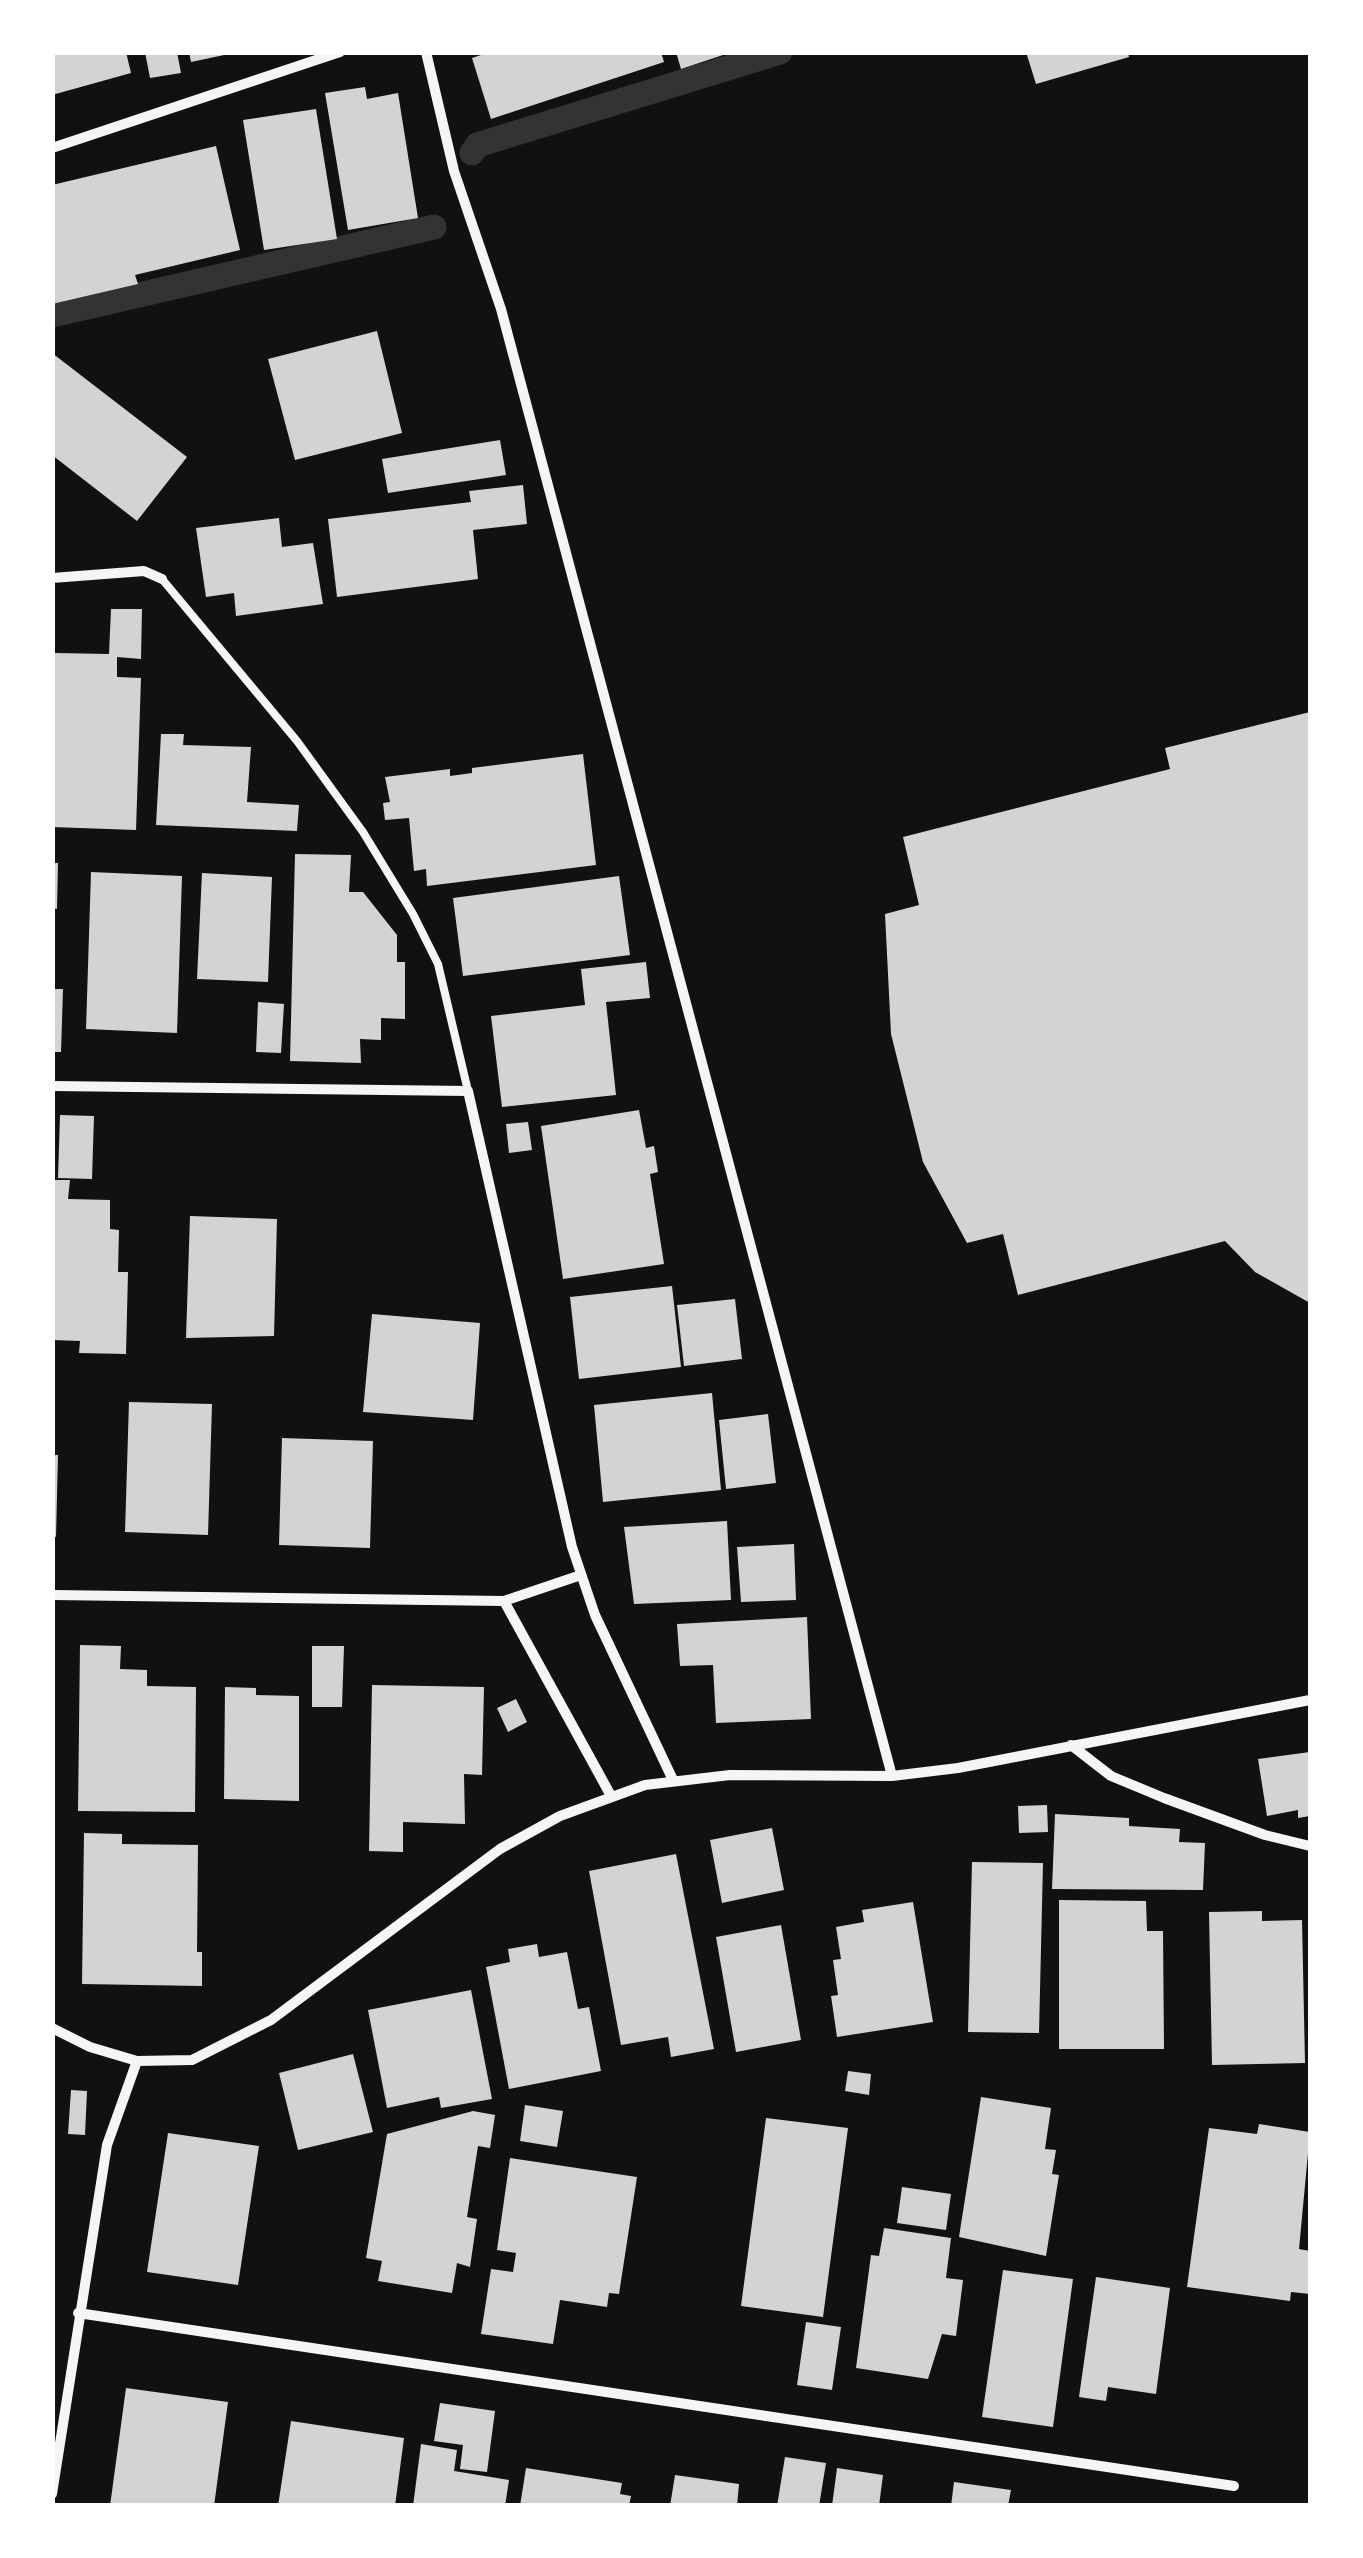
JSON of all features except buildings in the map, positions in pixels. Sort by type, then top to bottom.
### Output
[{"type":"street","points":[[52,148],[340,52]]},
{"type":"street","points":[[426,52],[454,171],[505,327],[892,1776]]},
{"type":"street","points":[[52,578],[144,571],[162,579]]},
{"type":"street","points":[[52,1086],[468,1092],[544,1440],[581,1575],[673,1780]]},
{"type":"street","points":[[52,1596],[504,1601],[581,1575]]},
{"type":"street","points":[[504,1601],[610,1794]]},
{"type":"street","points":[[52,2028],[90,2047],[137,2061],[192,2060],[271,2020],[500,1849],[610,1794],[673,1780],[730,1776],[892,1776],[1310,1700]]},
{"type":"street","points":[[1071,1745],[1112,1776],[1164,1798],[1265,1835],[1310,1846]]},
{"type":"street","points":[[52,2494],[107,2145],[137,2061]]},
{"type":"street","points":[[78,2313],[1234,2486]]},
{"type":"lane","points":[[162,579],[297,741],[363,832],[413,914],[438,964],[468,1092]]},
{"type":"waterway","points":[[472,153],[477,145],[780,52]]},
{"type":"waterway","points":[[52,315],[434,227]]}]
